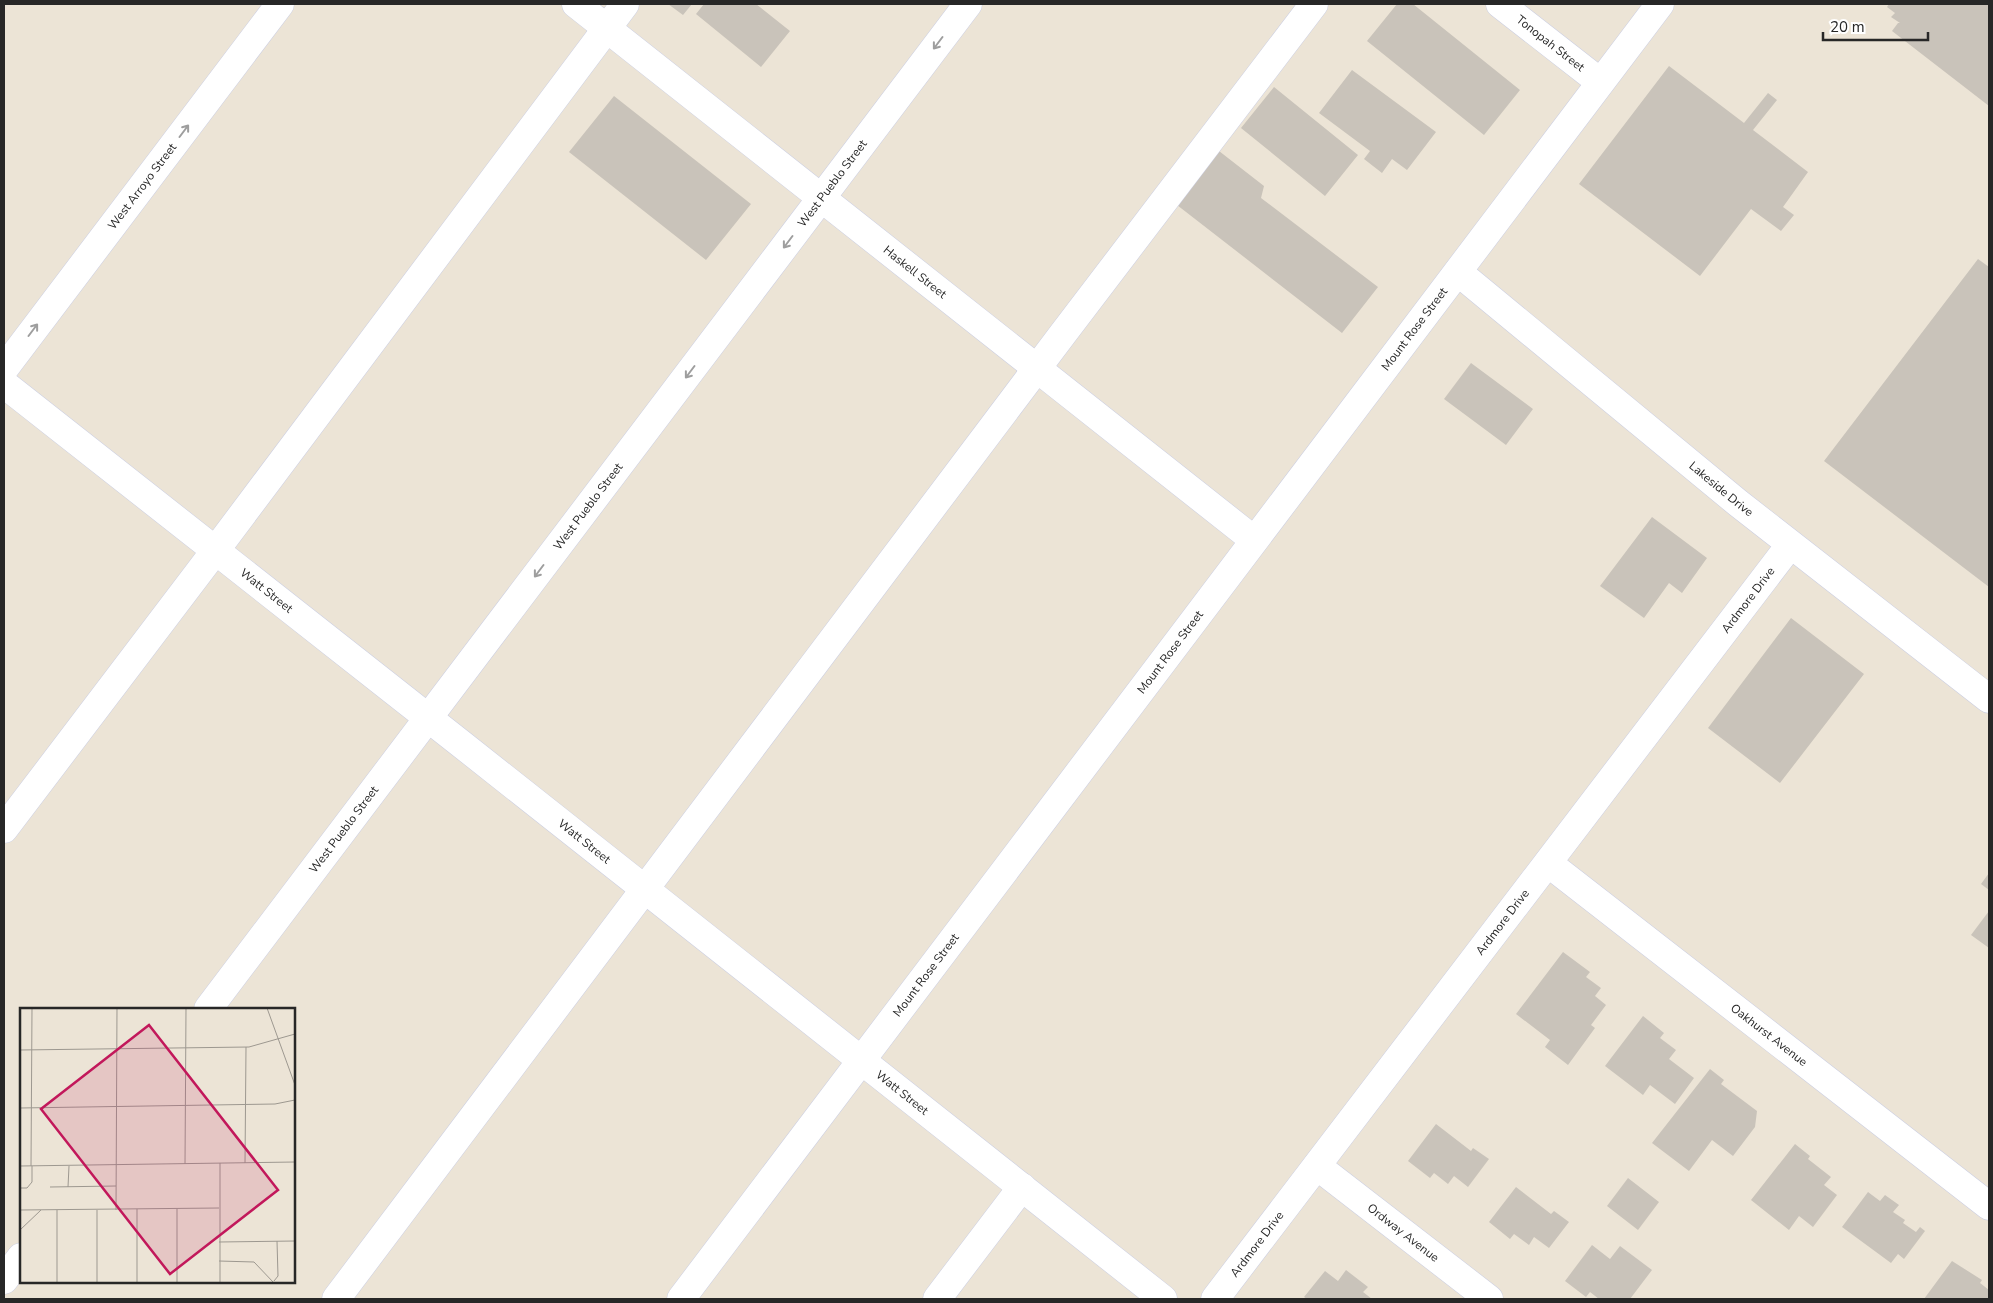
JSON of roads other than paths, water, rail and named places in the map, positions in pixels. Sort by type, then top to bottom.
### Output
[{"type":"street","name":"West Arroyo Street","points":[[4,369],[280,4]]},
{"type":"street","name":"Haskell Street","points":[[576,4],[1254,540]]},
{"type":"street","points":[[4,829],[216,551],[625,4]]},
{"type":"street","name":"West Pueblo Street","points":[[209,1008],[968,4]]},
{"type":"street","points":[[336,1299],[1037,368],[1314,4]]},
{"type":"street","name":"Tonopah Street","points":[[1500,4],[1600,82]]},
{"type":"street","name":"Mount Rose Street","points":[[681,1299],[1660,4]]},
{"type":"street","name":"Lakeside Drive","points":[[1458,272],[1790,545],[1989,699]]},
{"type":"street","name":"Watt Street","points":[[4,384],[1163,1299]]},
{"type":"street","name":"Ardmore Drive","points":[[1215,1299],[1790,545]]},
{"type":"street","name":"Oakhurst Avenue","points":[[1548,863],[1989,1206]]},
{"type":"street","name":"Ordway Avenue","points":[[1317,1166],[1489,1299]]},
{"type":"street","points":[[936,1299],[1022,1187]]},
{"type":"street","points":[[4,1280],[20,1258]]}]
